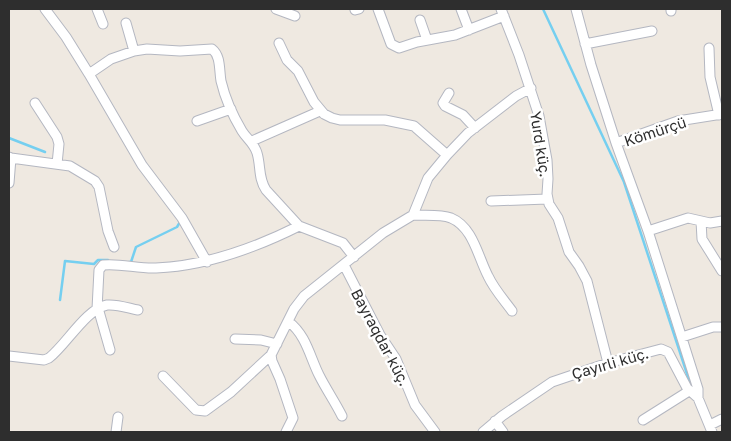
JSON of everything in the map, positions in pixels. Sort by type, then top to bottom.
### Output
[{"type":"street","points":[[45,9],[66,37],[142,165],[182,218],[207,262]]},
{"type":"street","points":[[97,9],[103,24]]},
{"type":"street","points":[[276,9],[295,16]]},
{"type":"street","points":[[378,9],[391,44],[399,48],[410,43],[444,38],[469,30],[503,13]]},
{"type":"street","points":[[461,9],[469,30]]},
{"type":"street","points":[[576,9],[616,143],[648,231],[682,337],[698,389],[698,398]]},
{"type":"street","name":"Yurd küç.","points":[[503,13],[539,116],[547,160],[548,199],[558,218],[566,246],[587,281],[608,363]]},
{"type":"street","points":[[420,20],[427,40]]},
{"type":"street","points":[[126,22],[134,51]]},
{"type":"street","points":[[585,44],[652,31]]},
{"type":"street","points":[[279,43],[287,60],[298,70],[320,111],[340,120],[384,120],[414,126],[447,156]]},
{"type":"street","points":[[709,48],[710,78],[721,115]]},
{"type":"street","points":[[89,74],[111,59],[134,51],[147,49],[180,51],[212,49],[218,57],[223,90],[231,109],[241,130],[252,141],[259,158],[259,175],[262,184],[300,226],[313,233],[336,239],[354,257]]},
{"type":"street","points":[[413,216],[428,178],[447,156],[475,128],[530,88]]},
{"type":"street","points":[[449,93],[444,103],[446,106],[463,115],[475,128]]},
{"type":"street","points":[[35,103],[57,137],[59,144],[57,164]]},
{"type":"street","points":[[197,121],[231,109]]},
{"type":"street","points":[[252,141],[320,111]]},
{"type":"street","name":"Kömürçü","points":[[616,143],[678,121],[721,115]]},
{"type":"street","points":[[9,183],[10,158],[70,166],[80,171],[95,181],[99,187],[108,230],[114,247]]},
{"type":"street","points":[[491,201],[548,199]]},
{"type":"street","points":[[163,376],[196,410],[205,411],[231,392],[271,355],[294,309],[304,296],[344,266],[382,233],[413,216],[442,216],[452,218],[460,223],[476,247],[494,286],[512,311]]},
{"type":"street","points":[[648,231],[682,219],[694,218],[710,223],[722,221]]},
{"type":"street","points":[[701,221],[702,239],[722,271]]},
{"type":"street","points":[[110,350],[98,309],[99,270],[103,265],[154,268],[207,262],[300,226]]},
{"type":"street","name":"Bayraqdar küç.","points":[[344,266],[380,335],[396,359],[415,405],[435,432]]},
{"type":"street","points":[[9,356],[44,360],[49,358],[98,309],[106,305],[114,305],[138,310]]},
{"type":"street","points":[[289,322],[295,326],[303,337],[319,375],[342,416]]},
{"type":"street","points":[[682,337],[713,327],[722,327]]},
{"type":"street","points":[[234,340],[262,340],[277,344]]},
{"type":"street","name":"Çayırli küç.","points":[[484,432],[495,422],[552,382],[608,363],[661,349],[665,350],[672,357],[689,391],[698,398],[711,429]]},
{"type":"street","points":[[271,355],[293,418],[286,432]]},
{"type":"street","points":[[643,420],[689,391]]},
{"type":"street","points":[[116,432],[118,417]]},
{"type":"street","points":[[711,429],[722,420]]},
{"type":"street","points":[[495,422],[503,432]]},
{"type":"waterway","points":[[543,9],[624,182],[691,386]]},
{"type":"waterway","points":[[9,138],[45,152]]},
{"type":"waterway","points":[[129,262],[131,262],[136,247],[177,227],[179,221]]},
{"type":"waterway","points":[[60,300],[65,261],[94,264],[98,260],[108,260]]}]
